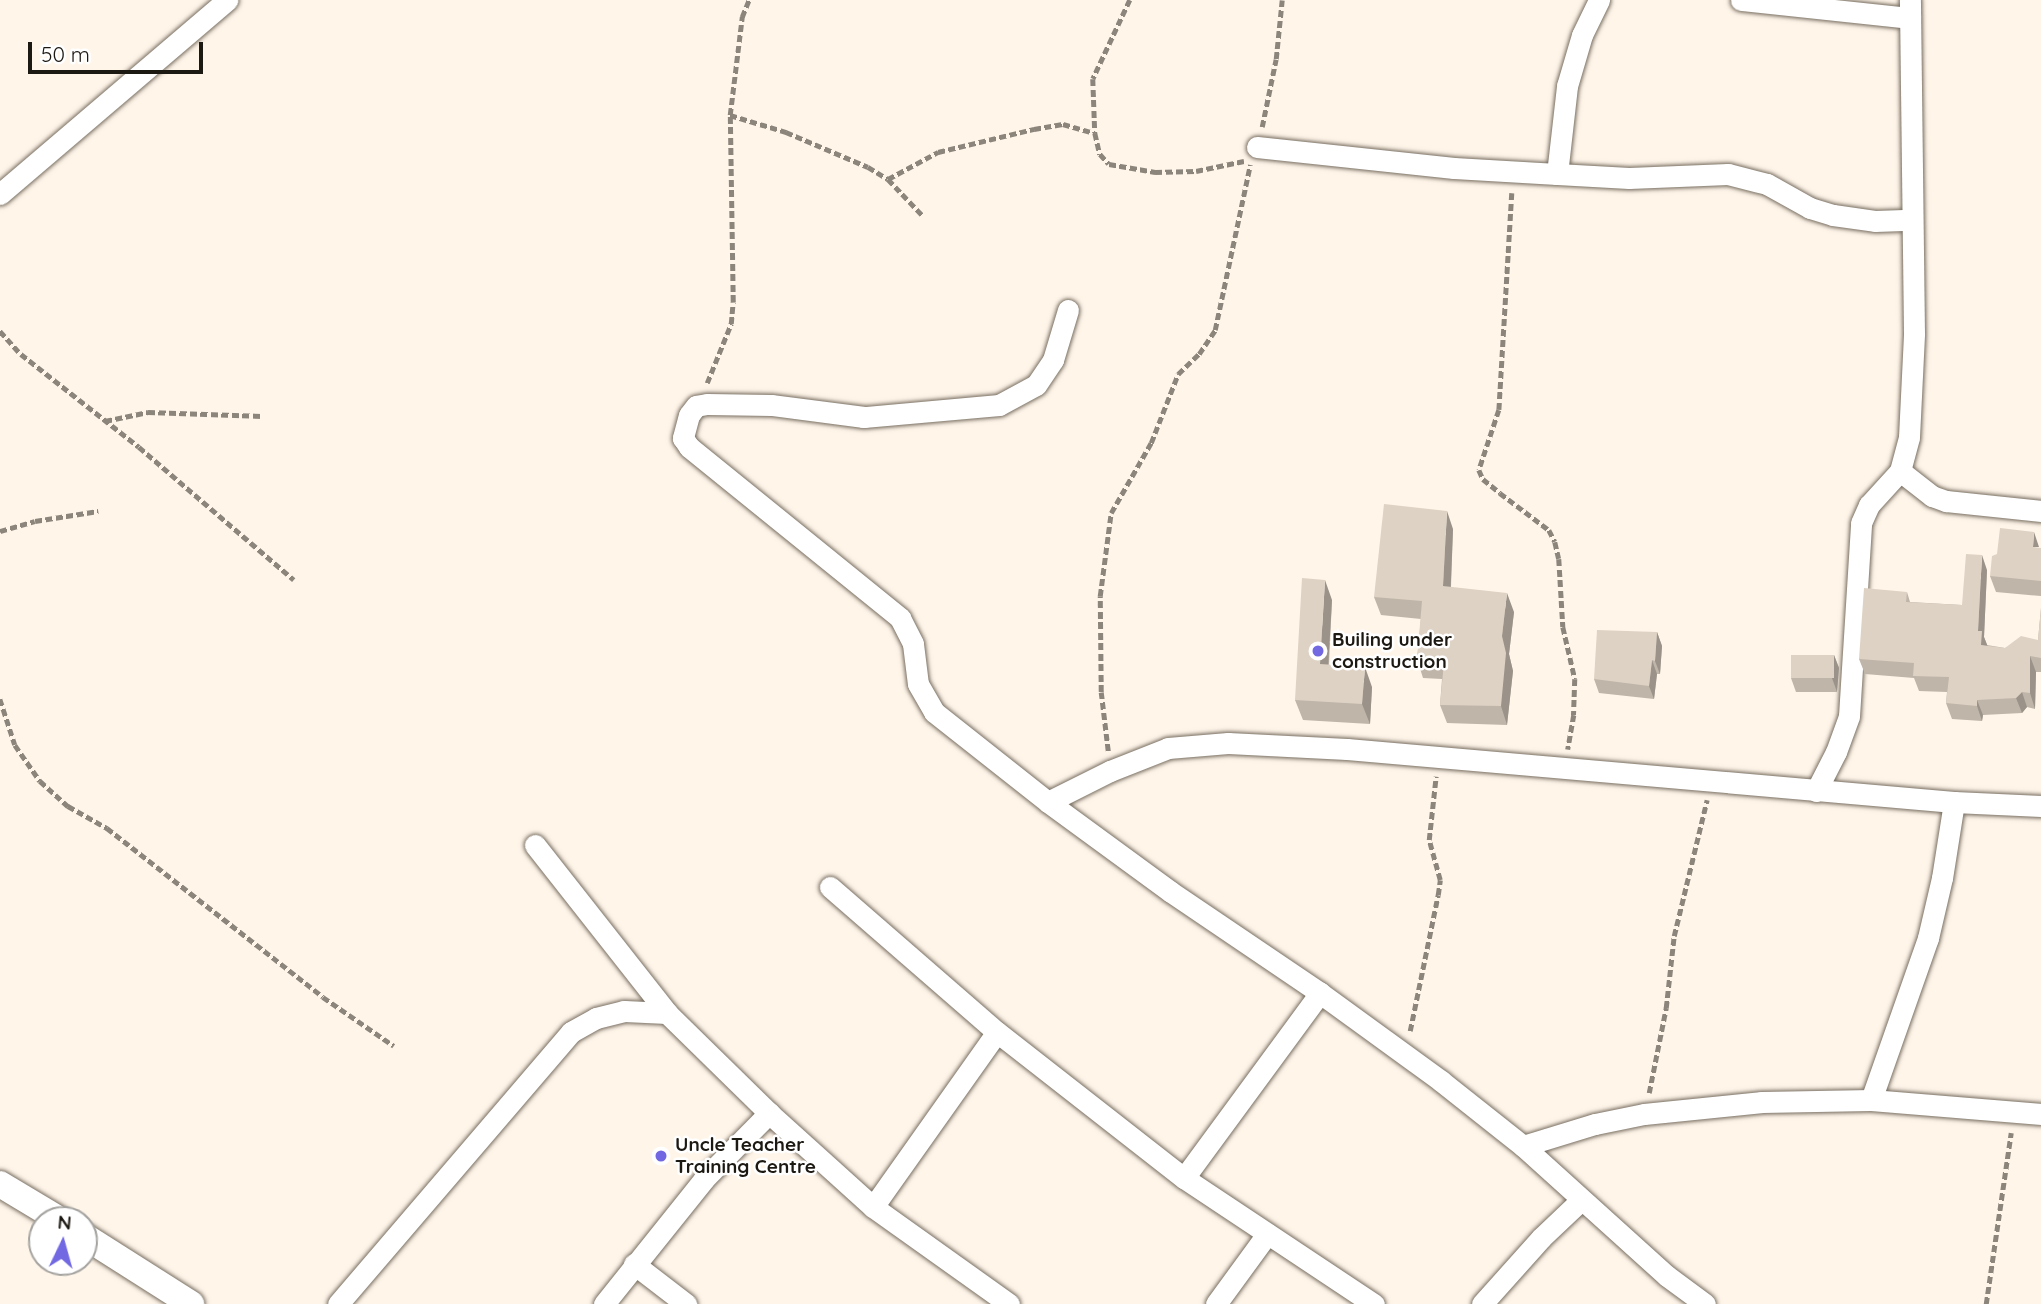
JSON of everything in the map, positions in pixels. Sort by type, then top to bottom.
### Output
[{"type":"street","points":[[0,194],[227,0]]},
{"type":"street","points":[[1556,174],[1567,86],[1582,35],[1599,0]]},
{"type":"street","points":[[1741,0],[1910,9],[1914,333],[1909,437],[1900,471],[1877,495],[1861,523],[1849,716],[1836,752],[1815,791]]},
{"type":"street","points":[[1258,147],[1556,174],[1629,177],[1728,174],[1767,184],[1810,208],[1833,215],[1875,221],[1911,220]]},
{"type":"street","points":[[1068,310],[1052,360],[1036,385],[999,405],[864,417],[771,405],[696,406],[683,428],[683,438],[689,447],[900,618],[913,645],[918,684],[934,712],[1048,802],[1171,892],[1405,1054],[1523,1146],[1580,1201],[1667,1276],[1704,1304]]},
{"type":"street","points":[[1900,471],[1932,496],[1946,501],[2041,511]]},
{"type":"street","points":[[1048,802],[1110,771],[1168,748],[1228,743],[1438,757],[1954,802],[2041,806]]},
{"type":"street","points":[[1871,1100],[1928,938],[1942,878],[1954,802]]},
{"type":"street","points":[[535,845],[667,1013],[769,1113],[873,1207],[1009,1304]]},
{"type":"street","points":[[830,887],[997,1032],[1184,1178],[1374,1304]]},
{"type":"street","points":[[1184,1178],[1320,993]]},
{"type":"street","points":[[338,1304],[571,1032],[596,1018],[624,1011],[667,1013]]},
{"type":"street","points":[[873,1207],[997,1032]]},
{"type":"street","points":[[1523,1146],[1595,1124],[1644,1114],[1762,1102],[1871,1100],[2041,1114]]},
{"type":"street","points":[[604,1304],[704,1179],[769,1113]]},
{"type":"street","points":[[0,1184],[37,1206]]},
{"type":"street","points":[[1482,1304],[1524,1255],[1580,1201]]},
{"type":"street","points":[[1216,1304],[1267,1234]]},
{"type":"street","points":[[98,1245],[191,1304]]},
{"type":"street","points":[[634,1264],[685,1304]]},
{"type":"path","points":[[696,406],[723,348],[733,302],[730,115],[742,17],[749,0]]},
{"type":"path","points":[[1110,771],[1101,692],[1100,596],[1111,513],[1151,443],[1178,374],[1199,354],[1215,330],[1251,160],[1196,171],[1155,172],[1123,169],[1109,164],[1100,154],[1095,133],[1093,79],[1130,0]]},
{"type":"path","points":[[1258,147],[1276,59],[1282,0]]},
{"type":"path","points":[[730,115],[786,132],[888,179],[924,217]]},
{"type":"path","points":[[888,179],[938,152],[1034,128],[1063,124],[1095,133]]},
{"type":"path","points":[[1514,171],[1499,411],[1479,470],[1483,479],[1549,530],[1555,542],[1559,559],[1563,627],[1575,679],[1574,715],[1562,769]]},
{"type":"path","points":[[0,331],[21,354],[294,580]]},
{"type":"path","points":[[105,421],[148,412],[263,416]]},
{"type":"path","points":[[0,531],[35,521],[98,511]]},
{"type":"path","points":[[0,699],[15,745],[40,781],[68,806],[107,828],[323,997],[394,1045]]},
{"type":"path","points":[[1405,1054],[1440,880],[1429,840],[1438,757]]},
{"type":"path","points":[[1644,1114],[1666,1008],[1674,936],[1712,783]]},
{"type":"path","points":[[1986,1304],[2015,1112]]},
{"type":"building","points":[[1384,504],[1447,511],[1443,586],[1507,593],[1502,636],[1506,653],[1501,706],[1440,705],[1444,662],[1417,659],[1422,601],[1374,597]]},
{"type":"building","points":[[2000,528],[2034,532],[2033,547],[2041,548],[2041,581],[1990,576],[1992,556],[1997,554]]},
{"type":"building","points":[[1966,554],[1982,555],[1978,631],[1982,631],[1981,645],[2005,648],[2021,636],[2038,640],[2041,608],[2041,658],[2030,656],[2030,693],[2022,692],[2016,698],[1977,700],[1977,706],[1946,703],[1949,677],[1913,676],[1914,663],[1859,659],[1864,588],[1907,592],[1906,602],[1962,605]]},
{"type":"building","points":[[1302,578],[1325,580],[1320,664],[1365,667],[1362,704],[1295,700]]},
{"type":"building","points":[[1597,630],[1657,632],[1655,661],[1652,660],[1649,686],[1594,679]]},
{"type":"building","points":[[1791,655],[1834,655],[1834,678],[1791,678]]},
{"type":"place","name":"Builing under construction","points":[[1318,651]]},
{"type":"place","name":"Uncle Teacher Training Centre","points":[[661,1156]]}]
